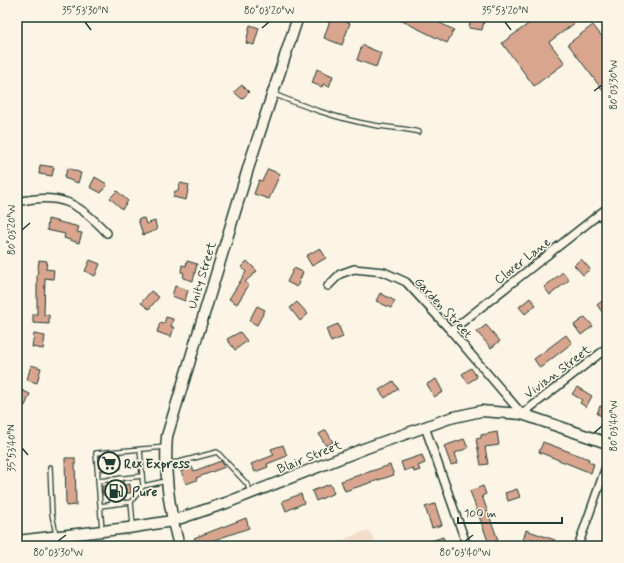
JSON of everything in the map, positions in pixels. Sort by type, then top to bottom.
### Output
[{"type":"street","name":"Unity Street","points":[[179,546],[172,521],[165,464],[166,446],[176,403],[272,93],[298,17]]},
{"type":"street","points":[[17,202],[37,197],[57,198],[75,206],[93,218],[107,233]]},
{"type":"street","name":"Clover Lane","points":[[451,331],[607,208]]},
{"type":"street","name":"Garden Street","points":[[328,286],[340,274],[354,269],[374,270],[390,274],[406,282],[451,331],[522,414]]},
{"type":"street","name":"Vivian Street","points":[[522,414],[607,348]]},
{"type":"street","name":"Blair Street","points":[[17,541],[41,542],[56,536],[172,521],[251,493],[366,448],[425,427],[481,411],[522,414],[607,443]]},
{"type":"street","points":[[425,427],[467,546]]},
{"type":"street","points":[[578,546],[607,464]]},
{"type":"lane","points":[[272,93],[338,118],[375,126],[406,129],[419,132]]},
{"type":"lane","points":[[102,531],[96,453],[166,446]]},
{"type":"lane","points":[[140,449],[143,486]]},
{"type":"lane","points":[[165,464],[217,452],[247,484],[251,493]]},
{"type":"lane","points":[[50,467],[52,514],[56,536]]},
{"type":"lane","points":[[98,481],[142,476]]},
{"type":"lane","points":[[120,478],[121,485]]},
{"type":"lane","points":[[110,479],[111,486]]},
{"type":"lane","points":[[133,527],[131,502],[143,486],[167,481]]},
{"type":"lane","points":[[111,494],[112,504]]},
{"type":"lane","points":[[121,494],[122,503]]},
{"type":"lane","points":[[100,506],[131,502]]},
{"type":"shaded area","points":[[368,530],[379,546],[326,546]]},
{"type":"building","points":[[331,17],[350,23],[342,45],[324,38]]},
{"type":"building","points":[[394,17],[428,17],[454,30],[447,43]]},
{"type":"building","points":[[471,17],[485,17],[482,30],[469,28]]},
{"type":"building","points":[[538,17],[583,17],[549,42],[565,63],[534,86],[502,43]]},
{"type":"building","points":[[250,25],[259,28],[254,45],[246,43]]},
{"type":"building","points":[[593,25],[607,43],[607,96],[568,44]]},
{"type":"building","points":[[362,45],[381,53],[376,67],[357,60]]},
{"type":"building","points":[[317,69],[333,76],[329,87],[323,84],[322,87],[312,83]]},
{"type":"building","points":[[242,85],[249,92],[242,99],[234,92]]},
{"type":"building","points":[[40,165],[54,167],[52,176],[39,174]]},
{"type":"building","points":[[68,168],[81,173],[78,183],[64,178]]},
{"type":"building","points":[[268,169],[280,174],[269,199],[254,194],[259,180],[262,181]]},
{"type":"building","points":[[95,177],[107,184],[101,193],[90,187]]},
{"type":"building","points":[[180,183],[189,185],[186,200],[173,197],[175,191],[178,191]]},
{"type":"building","points":[[117,191],[128,201],[122,209],[110,198]]},
{"type":"building","points":[[144,218],[146,224],[155,221],[157,230],[143,235],[138,219]]},
{"type":"building","points":[[48,219],[79,227],[77,232],[82,233],[79,243],[64,238],[65,234],[47,230]]},
{"type":"building","points":[[320,248],[326,258],[312,266],[306,256]]},
{"type":"building","points":[[581,259],[590,269],[583,275],[574,265]]},
{"type":"building","points":[[39,260],[47,261],[46,269],[54,270],[53,279],[45,278],[44,315],[49,315],[49,324],[33,323],[33,314],[37,314],[37,277]]},
{"type":"building","points":[[90,260],[100,264],[95,276],[85,271]]},
{"type":"building","points":[[187,261],[197,264],[193,281],[183,278],[184,273],[181,272],[182,265],[186,266]]},
{"type":"building","points":[[247,261],[257,271],[245,282],[249,285],[237,304],[229,299],[246,272],[241,267]]},
{"type":"building","points":[[294,268],[303,272],[297,287],[287,282]]},
{"type":"building","points":[[563,272],[569,280],[550,295],[544,287]]},
{"type":"building","points":[[175,286],[188,290],[185,301],[172,296]]},
{"type":"building","points":[[151,291],[159,297],[149,309],[141,303]]},
{"type":"building","points":[[380,293],[395,301],[391,308],[376,301]]},
{"type":"building","points":[[607,297],[607,310],[603,313],[597,305]]},
{"type":"building","points":[[530,298],[536,305],[525,314],[519,307]]},
{"type":"building","points":[[297,302],[308,314],[300,321],[290,308]]},
{"type":"building","points":[[257,306],[265,310],[257,325],[249,321]]},
{"type":"building","points":[[166,317],[173,319],[171,327],[174,327],[171,337],[157,332],[160,323],[164,324]]},
{"type":"building","points":[[585,317],[593,326],[581,335],[574,325]]},
{"type":"building","points":[[338,324],[343,337],[331,342],[326,329]]},
{"type":"building","points":[[486,325],[500,341],[491,348],[477,332]]},
{"type":"building","points":[[240,332],[247,341],[235,350],[227,339]]},
{"type":"building","points":[[34,334],[45,336],[43,349],[32,347]]},
{"type":"building","points":[[566,335],[572,343],[540,368],[534,359]]},
{"type":"building","points":[[31,365],[41,368],[37,383],[27,380]]},
{"type":"building","points":[[471,368],[477,377],[468,383],[462,374]]},
{"type":"building","points":[[436,379],[443,392],[434,397],[427,384]]},
{"type":"building","points":[[393,381],[398,389],[385,398],[379,390]]},
{"type":"building","points":[[577,387],[592,396],[586,407],[580,403],[582,400],[572,394]]},
{"type":"building","points":[[19,389],[30,394],[25,406],[17,403]]},
{"type":"building","points":[[600,406],[607,408],[607,418],[597,414]]},
{"type":"building","points":[[326,430],[333,442],[326,446],[319,434]]},
{"type":"building","points":[[497,432],[499,445],[485,447],[488,464],[481,465],[476,439],[481,438],[481,435]]},
{"type":"building","points":[[464,439],[468,448],[455,453],[458,463],[451,465],[444,446]]},
{"type":"building","points":[[543,442],[589,459],[588,462],[594,464],[591,473],[539,452]]},
{"type":"building","points":[[283,445],[287,456],[267,464],[268,467],[255,472],[251,464],[274,455],[271,449]]},
{"type":"building","points":[[120,454],[121,469],[102,471],[100,456]]},
{"type":"building","points":[[422,455],[425,463],[418,466],[420,470],[414,472],[413,468],[404,471],[401,462]]},
{"type":"building","points":[[65,458],[75,458],[76,505],[66,506]]},
{"type":"building","points":[[221,461],[225,467],[196,478],[197,480],[186,484],[181,471],[192,467],[194,471]]},
{"type":"building","points":[[390,465],[394,475],[345,491],[341,481]]},
{"type":"building","points":[[130,484],[131,493],[124,493],[121,491],[114,494],[111,491],[108,494],[103,495],[102,486],[108,486],[111,489],[114,485],[118,485],[121,488],[124,485]]},
{"type":"building","points":[[330,484],[334,493],[316,501],[312,491]]},
{"type":"building","points":[[483,486],[486,494],[482,496],[498,540],[489,544],[470,491]]},
{"type":"building","points":[[517,489],[520,497],[508,501],[505,493]]},
{"type":"building","points":[[301,494],[304,503],[286,511],[282,501]]},
{"type":"building","points":[[435,504],[442,525],[432,528],[425,507]]},
{"type":"building","points":[[246,518],[249,528],[197,546],[194,538]]},
{"type":"building","points":[[526,530],[555,540],[553,546],[541,546],[542,543],[531,539],[530,543],[523,541]]},
{"type":"building","points":[[443,537],[447,546],[433,546],[431,541]]},
{"type":"place","name":"Rex Express","points":[[109,463]]},
{"type":"place","name":"Pure","points":[[116,491]]}]
